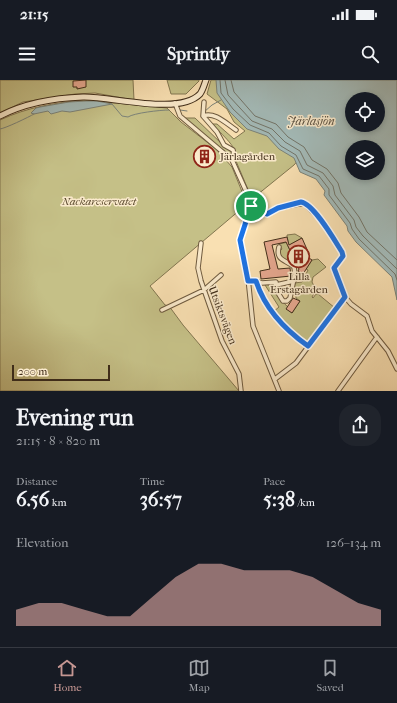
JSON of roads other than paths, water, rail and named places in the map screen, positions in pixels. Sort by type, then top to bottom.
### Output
[{"type":"main road","points":[[0,116],[33,104],[70,98],[97,97],[134,103],[159,104],[189,101],[196,97],[202,90],[206,80]]},
{"type":"street","points":[[204,102],[203,116],[217,132],[224,145],[233,150],[234,155],[232,160]]},
{"type":"street","points":[[174,103],[180,116],[232,160],[248,194],[251,206],[240,240],[248,281],[253,326],[279,391]]},
{"type":"street","points":[[203,116],[214,116],[236,130]]},
{"type":"street","points":[[251,206],[267,214],[278,208],[304,202],[320,219],[342,252],[343,256],[334,268],[345,297],[351,304],[368,316],[371,328],[394,361],[397,369]]},
{"type":"street","name":"Utsiktsvägen","points":[[200,243],[198,268],[204,290],[222,341],[239,374],[241,391]]},
{"type":"street","points":[[276,283],[275,288],[283,301],[287,301],[292,292],[295,274],[294,267],[279,258],[279,247]]},
{"type":"street","points":[[162,310],[204,290],[220,275]]},
{"type":"street","points":[[248,281],[262,283],[294,282]]},
{"type":"street","points":[[256,281],[266,304],[277,319],[308,346]]},
{"type":"street","points":[[275,379],[296,363],[345,297]]},
{"type":"street","points":[[338,391],[377,337]]},
{"type":"water","name":"Järlasjön","points":[[216,80],[397,80],[397,300],[392,277],[356,242],[348,231],[347,226],[324,195],[325,191],[316,179],[300,172],[294,158],[279,149],[267,136],[247,129],[230,112],[217,93]]},
{"type":"water","points":[[97,101],[112,104],[70,112],[62,111],[51,114],[48,111],[34,114],[31,113],[36,108],[40,107],[69,102]]},
{"type":"waterway","points":[[204,112],[221,100]]},
{"type":"waterway","points":[[112,104],[122,116],[128,117],[141,113],[169,110]]},
{"type":"waterway","points":[[180,110],[187,111]]},
{"type":"waterway","points":[[0,129],[34,114]]},
{"type":"place","name":"Järlagården","points":[[205,156]]},
{"type":"place","name":"Lilla Erstagården","points":[[299,256]]},
{"type":"park label","name":"Nackareservatet","points":[[99,201]]}]
